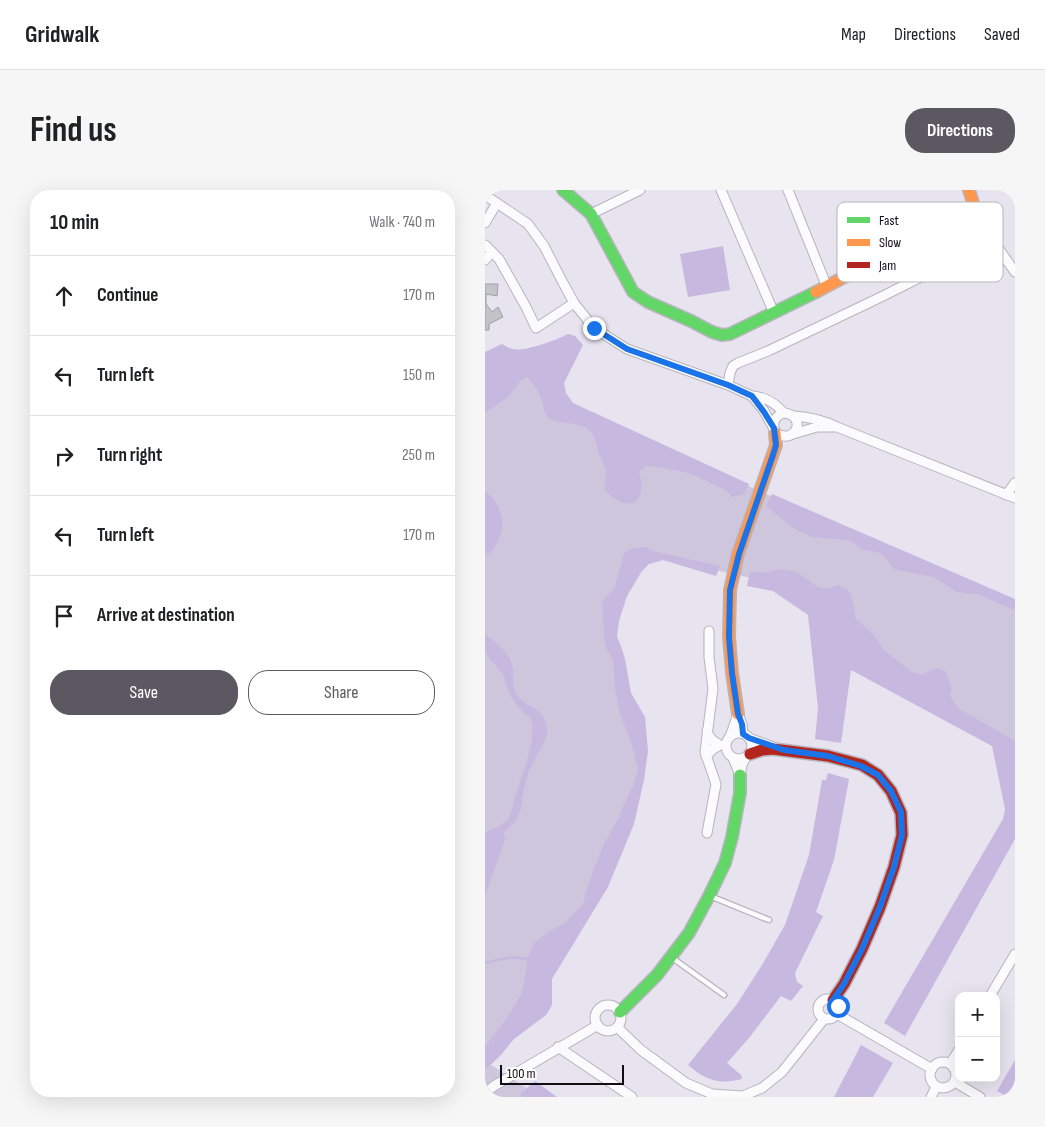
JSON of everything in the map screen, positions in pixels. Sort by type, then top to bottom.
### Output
[{"type":"street","points":[[563,190],[591,214],[633,292],[648,302],[712,332],[722,335],[730,334],[837,282]]},
{"type":"street","points":[[591,214],[640,190]]},
{"type":"street","points":[[721,190],[774,313]]},
{"type":"street","points":[[788,190],[827,287]]},
{"type":"street","points":[[969,190],[973,202]]},
{"type":"street","points":[[485,195],[528,224],[544,246],[574,303],[594,328],[627,349],[728,385],[752,396],[771,401],[784,413]]},
{"type":"street","points":[[485,223],[497,203]]},
{"type":"street","points":[[485,260],[488,249],[499,259],[536,328],[574,303]]},
{"type":"street","points":[[1003,255],[1015,272]]},
{"type":"street","points":[[728,385],[733,366],[738,363],[768,351],[911,282]]},
{"type":"street","points":[[752,396],[774,430],[783,436],[817,427],[837,427]]},
{"type":"street","points":[[620,1012],[657,975],[689,933],[725,864],[738,802],[740,775],[752,744],[746,736],[738,714],[732,673],[729,637],[730,590],[739,554],[776,445],[775,418],[778,415],[789,413],[794,416],[826,421],[1011,496],[1015,483]]},
{"type":"street","points":[[773,455],[797,429],[794,416]]},
{"type":"street","points":[[707,833],[716,784],[705,752],[713,689],[709,657],[709,632]]},
{"type":"street","points":[[706,756],[713,749],[723,747],[727,743],[738,714]]},
{"type":"street","points":[[707,729],[712,741],[723,747],[733,758],[740,775]]},
{"type":"street","points":[[730,737],[737,734],[746,736],[784,750]]},
{"type":"street","points":[[733,758],[741,759],[767,749],[784,750],[828,756],[861,766],[878,775],[891,791],[901,812],[902,835],[894,867],[880,907],[862,949],[844,984],[833,1000]]},
{"type":"street","points":[[993,992],[1015,954]]},
{"type":"street","points":[[823,1000],[833,1000],[838,1006],[837,1014],[832,1019],[824,1019],[819,1014],[819,1005],[823,1000]]},
{"type":"street","points":[[613,1006],[620,1012],[620,1023],[612,1030],[605,1030],[598,1025],[597,1012],[601,1008],[613,1006]]},
{"type":"street","points":[[837,1014],[932,1069]]},
{"type":"street","points":[[617,1027],[641,1050],[686,1083],[712,1094],[743,1096],[762,1088],[782,1072],[824,1019]]},
{"type":"street","points":[[485,1093],[598,1025]]},
{"type":"street","points":[[558,1048],[632,1097]]},
{"type":"street","points":[[950,1064],[955,1056]]},
{"type":"street","points":[[955,1070],[950,1064],[940,1063],[932,1069],[930,1079],[936,1087],[941,1088],[951,1086],[955,1082],[980,1097]]},
{"type":"street","points":[[931,1097],[936,1087]]},
{"type":"lane","points":[[709,896],[769,920]]},
{"type":"lane","points":[[671,957],[724,995]]},
{"type":"shaded area","points":[[723,246],[730,290],[688,297],[680,254]]},
{"type":"shaded area","points":[[568,334],[575,336],[583,345],[564,383],[566,393],[573,403],[749,484],[744,494],[731,497],[723,489],[692,474],[646,466],[639,472],[641,492],[638,499],[629,504],[623,503],[612,497],[604,488],[606,470],[599,455],[596,441],[590,431],[582,426],[554,421],[549,418],[545,413],[539,394],[527,377],[521,380],[508,397],[485,413],[485,352],[502,344],[513,349],[525,349]]},
{"type":"shaded area","points":[[538,358],[568,408],[1015,602],[1015,748],[863,666],[792,587],[647,555],[610,629],[642,772],[590,905],[485,1059],[485,379]]},
{"type":"shaded area","points":[[485,491],[495,501],[502,524],[499,539],[491,552],[485,556]]},
{"type":"shaded area","points":[[772,494],[1015,599],[1015,610],[978,594],[956,592],[933,577],[894,569],[884,556],[877,552],[863,550],[849,540],[812,537],[793,528],[766,506]]},
{"type":"shaded area","points":[[647,547],[653,551],[720,566],[716,576],[663,560],[649,564],[642,571],[627,596],[619,621],[617,637],[625,659],[631,693],[645,717],[648,751],[644,780],[634,824],[608,887],[552,979],[552,1005],[546,1015],[514,1039],[485,1070],[485,1046],[509,1015],[522,993],[527,959],[534,943],[566,922],[583,904],[590,879],[603,846],[634,784],[638,769],[632,745],[620,714],[615,688],[613,660],[605,646],[602,602],[615,587],[624,553],[632,548]]},
{"type":"shaded area","points":[[779,569],[795,572],[819,587],[830,588],[838,585],[846,589],[851,594],[856,619],[874,635],[884,650],[912,672],[922,675],[936,668],[945,671],[952,689],[950,693],[959,709],[1015,741],[1015,839],[905,1036],[884,1023],[1003,819],[1005,809],[992,746],[851,670],[841,743],[815,739],[818,708],[808,615],[773,591],[747,586],[750,572],[765,573]]},
{"type":"shaded area","points":[[485,634],[509,658],[512,663],[515,692],[521,700],[535,708],[543,716],[547,733],[528,774],[519,814],[513,824],[504,832],[505,839],[485,896],[485,833],[508,819],[528,758],[532,728],[531,718],[520,709],[509,692],[502,674],[486,653]]},
{"type":"shaded area","points":[[828,773],[849,779],[834,860],[816,912],[823,916],[795,973],[797,982],[803,986],[791,1001],[781,996],[727,1063],[741,1075],[742,1079],[719,1081],[706,1078],[688,1065],[737,1004],[785,925],[809,855],[822,780],[826,780]]},
{"type":"shaded area","points":[[861,1045],[893,1063],[873,1097],[834,1097]]},
{"type":"shaded area","points":[[1015,1060],[1015,1097],[1008,1097],[997,1091]]},
{"type":"shaded area","points":[[485,1061],[540,1097],[485,1097]]},
{"type":"shaded area","points":[[535,1081],[557,1097],[523,1097],[520,1094]]},
{"type":"building","points":[[485,284],[498,284],[497,296],[486,294],[486,304],[492,312],[498,307],[503,317],[489,324],[489,330],[485,330]]},
{"type":"waterway","points":[[485,963],[510,958],[527,959]]},
{"type":"traffic: fast","points":[[563,190],[591,214],[633,292],[648,302],[712,332],[722,335],[730,334],[816,292]]},
{"type":"traffic: fast","points":[[620,1012],[657,975],[689,933],[709,896],[725,863],[732,837],[740,793],[740,775]]},
{"type":"traffic: slow","points":[[969,190],[973,202]]},
{"type":"traffic: slow","points":[[816,292],[837,281]]},
{"type":"traffic: slow","points":[[738,714],[729,637],[730,590],[738,554],[776,445],[775,433]]},
{"type":"traffic: jam","points":[[750,754],[773,749],[828,756],[862,765],[878,775],[891,791],[901,813],[902,835],[894,867],[880,907],[862,949],[844,984],[833,1000]]},
{"type":"route","points":[[594,328],[627,349],[745,392],[752,396],[774,428],[776,445],[739,554],[730,590],[729,637],[732,673],[743,734],[769,746],[828,756],[861,766],[878,775],[891,791],[901,812],[902,835],[894,867],[862,949],[844,984],[833,1000],[838,1006]]}]
